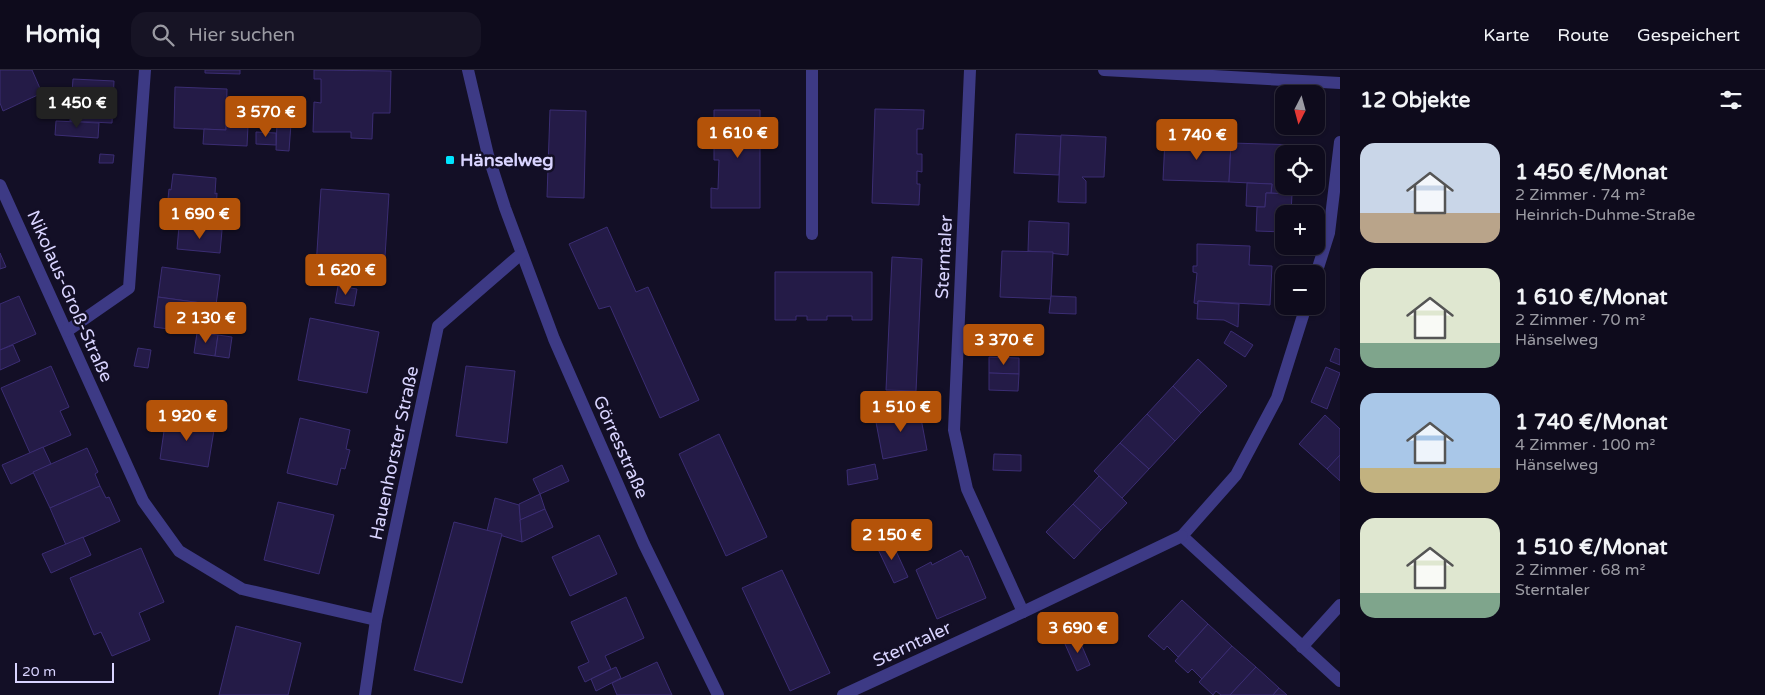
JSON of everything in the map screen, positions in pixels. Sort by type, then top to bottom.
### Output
[{"type":"street","points":[[66,331],[129,288],[144,70]]},
{"type":"street","name":"Görresstraße","points":[[468,70],[488,155],[521,254],[554,339],[644,544],[718,695]]},
{"type":"street","points":[[812,70],[812,234]]},
{"type":"street","name":"Sterntaler","points":[[970,70],[954,430],[967,489],[1023,612]]},
{"type":"street","points":[[1104,70],[1340,83]]},
{"type":"street","points":[[1319,265],[1329,234],[1340,142]]},
{"type":"street","name":"Nikolaus-Groß-Straße","points":[[0,185],[143,501],[179,551],[242,589],[376,620]]},
{"type":"street","name":"Hauenhorster Straße","points":[[365,695],[376,620],[438,326],[521,254]]},
{"type":"street","points":[[1303,315],[1277,398],[1236,475],[1182,536],[1340,681]]},
{"type":"street","name":"Sterntaler","points":[[843,695],[1182,536]]},
{"type":"street","points":[[1302,647],[1340,606]]},
{"type":"building","points":[[0,70],[32,70],[42,93],[3,111],[0,103]]},
{"type":"building","points":[[205,70],[240,70],[240,74],[205,73]]},
{"type":"building","points":[[314,70],[391,71],[390,113],[373,113],[372,139],[351,138],[351,132],[313,132],[314,102],[321,103],[321,79],[314,79]]},
{"type":"building","points":[[73,79],[114,81],[112,123],[70,121]]},
{"type":"building","points":[[175,87],[227,89],[226,130],[174,128]]},
{"type":"building","points":[[875,109],[924,110],[923,129],[917,129],[917,154],[922,154],[922,172],[917,171],[917,184],[920,184],[919,205],[872,203]]},
{"type":"building","points":[[550,110],[586,111],[584,198],[547,197]]},
{"type":"building","points":[[714,110],[760,110],[760,208],[711,208],[711,188],[718,189],[719,160],[714,160],[714,141],[719,141],[719,130],[714,130]]},
{"type":"building","points":[[56,121],[99,123],[98,138],[55,135]]},
{"type":"building","points":[[277,122],[291,123],[289,151],[276,150]]},
{"type":"building","points":[[226,125],[248,126],[247,146],[203,144],[204,129],[226,130]]},
{"type":"building","points":[[256,132],[276,133],[276,145],[256,144]]},
{"type":"building","points":[[1016,134],[1061,136],[1059,175],[1014,173]]},
{"type":"building","points":[[1061,135],[1106,137],[1104,177],[1082,177],[1086,181],[1086,203],[1058,202]]},
{"type":"building","points":[[1165,139],[1231,143],[1229,182],[1163,180]]},
{"type":"building","points":[[1231,143],[1299,145],[1275,145],[1275,193],[1271,193],[1272,184],[1229,182]]},
{"type":"building","points":[[100,154],[114,155],[113,163],[99,163]]},
{"type":"building","points":[[173,174],[216,178],[216,214],[213,213],[212,229],[168,225],[170,209],[167,209]]},
{"type":"building","points":[[1247,183],[1272,184],[1271,193],[1266,193],[1265,207],[1246,206]]},
{"type":"building","points":[[321,189],[389,194],[384,272],[316,267]]},
{"type":"building","points":[[1266,193],[1292,195],[1291,205],[1275,205],[1275,232],[1256,231],[1257,207],[1265,207]]},
{"type":"building","points":[[1029,221],[1069,223],[1068,255],[1028,251]]},
{"type":"building","points":[[179,226],[222,230],[220,253],[177,249]]},
{"type":"building","points":[[607,227],[636,292],[648,287],[699,400],[660,418],[610,306],[599,309],[569,244]]},
{"type":"building","points":[[1197,244],[1250,246],[1249,265],[1272,266],[1270,305],[1198,301],[1198,304],[1194,303],[1197,273],[1193,272],[1193,266],[1197,266]]},
{"type":"building","points":[[1002,251],[1053,252],[1051,299],[1000,297]]},
{"type":"building","points":[[0,253],[6,267],[0,269]]},
{"type":"building","points":[[892,257],[922,259],[916,391],[886,390]]},
{"type":"building","points":[[162,267],[220,275],[216,305],[158,297]]},
{"type":"building","points":[[775,272],[872,272],[872,320],[852,320],[852,316],[827,316],[827,320],[807,320],[807,316],[796,316],[796,320],[775,320]]},
{"type":"building","points":[[338,286],[357,289],[354,306],[335,303]]},
{"type":"building","points":[[19,296],[36,334],[0,350],[0,304]]},
{"type":"building","points":[[1051,296],[1076,297],[1076,314],[1049,313]]},
{"type":"building","points":[[158,297],[216,305],[212,335],[154,327]]},
{"type":"building","points":[[1198,301],[1239,304],[1238,327],[1224,320],[1197,319]]},
{"type":"building","points":[[310,318],[379,332],[367,393],[298,380]]},
{"type":"building","points":[[1231,331],[1253,345],[1245,357],[1224,343]]},
{"type":"building","points":[[197,333],[218,335],[215,356],[194,353]]},
{"type":"building","points":[[218,335],[232,337],[229,358],[215,356]]},
{"type":"building","points":[[13,345],[20,361],[0,370],[0,350]]},
{"type":"building","points":[[138,348],[151,350],[148,368],[134,366]]},
{"type":"building","points":[[1335,348],[1340,350],[1340,365],[1330,361]]},
{"type":"building","points":[[989,357],[1019,358],[1019,374],[989,373]]},
{"type":"building","points":[[1198,359],[1227,386],[1201,413],[1173,386]]},
{"type":"building","points":[[51,366],[69,407],[60,411],[71,435],[30,453],[1,388]]},
{"type":"building","points":[[466,366],[515,371],[507,443],[456,436]]},
{"type":"building","points":[[1326,367],[1340,373],[1327,409],[1311,402]]},
{"type":"building","points":[[989,373],[1019,374],[1018,391],[989,390]]},
{"type":"building","points":[[1173,386],[1201,413],[1175,441],[1147,414]]},
{"type":"building","points":[[919,408],[927,450],[883,459],[875,417]]},
{"type":"building","points":[[1147,414],[1175,441],[1149,469],[1120,443]]},
{"type":"building","points":[[1325,415],[1340,429],[1340,455],[1327,469],[1299,444]]},
{"type":"building","points":[[166,417],[215,424],[208,467],[160,459]]},
{"type":"building","points":[[300,418],[350,430],[346,449],[350,450],[345,469],[341,468],[337,485],[287,473]]},
{"type":"building","points":[[719,434],[767,537],[726,556],[679,454]]},
{"type":"building","points":[[1120,443],[1149,469],[1122,498],[1094,471]]},
{"type":"building","points":[[43,447],[51,464],[11,484],[2,465]]},
{"type":"building","points":[[87,448],[98,472],[95,474],[100,486],[50,508],[33,472]]},
{"type":"building","points":[[994,454],[1021,455],[1021,471],[993,470]]},
{"type":"building","points":[[1340,455],[1340,481],[1327,469]]},
{"type":"building","points":[[875,464],[878,479],[848,485],[847,470]]},
{"type":"building","points":[[562,465],[569,481],[540,494],[533,479]]},
{"type":"building","points":[[1099,476],[1127,503],[1101,530],[1073,504]]},
{"type":"building","points":[[100,486],[106,498],[109,497],[120,521],[66,545],[50,508]]},
{"type":"building","points":[[540,494],[545,509],[520,520],[519,504]]},
{"type":"building","points":[[495,498],[519,505],[522,542],[487,531]]},
{"type":"building","points":[[278,502],[334,515],[319,574],[264,560]]},
{"type":"building","points":[[1073,504],[1101,530],[1074,559],[1046,532]]},
{"type":"building","points":[[545,509],[553,527],[522,542],[520,520]]},
{"type":"building","points":[[454,522],[502,534],[462,683],[414,670]]},
{"type":"building","points":[[599,535],[617,574],[570,596],[552,557]]},
{"type":"building","points":[[83,537],[91,555],[51,573],[42,554]]},
{"type":"building","points":[[890,538],[908,577],[894,583],[876,545]]},
{"type":"building","points":[[141,548],[164,602],[139,613],[150,640],[112,656],[101,632],[94,635],[70,578]]},
{"type":"building","points":[[961,550],[965,557],[968,556],[986,598],[937,619],[916,570],[931,562],[932,565]]},
{"type":"building","points":[[782,570],[830,673],[790,691],[742,588]]},
{"type":"building","points":[[626,597],[644,638],[605,656],[611,669],[585,682],[578,667],[589,662],[571,622]]},
{"type":"building","points":[[1182,600],[1208,624],[1178,657],[1167,646],[1164,650],[1148,636]]},
{"type":"building","points":[[1208,624],[1232,646],[1202,679],[1192,669],[1188,673],[1175,661]]},
{"type":"building","points":[[236,626],[301,643],[288,695],[219,695]]},
{"type":"building","points":[[1078,637],[1090,665],[1077,671],[1065,644]]},
{"type":"building","points":[[1232,646],[1256,667],[1230,695],[1221,695],[1216,691],[1213,695],[1199,682]]},
{"type":"building","points":[[657,662],[672,695],[617,695],[612,683]]},
{"type":"building","points":[[616,667],[621,678],[596,691],[591,679]]},
{"type":"building","points":[[1256,667],[1279,688],[1273,695],[1230,695]]},
{"type":"building","points":[[1279,688],[1287,695],[1273,695]]},
{"type":"place","name":"Hänselweg","points":[[450,160]]}]
